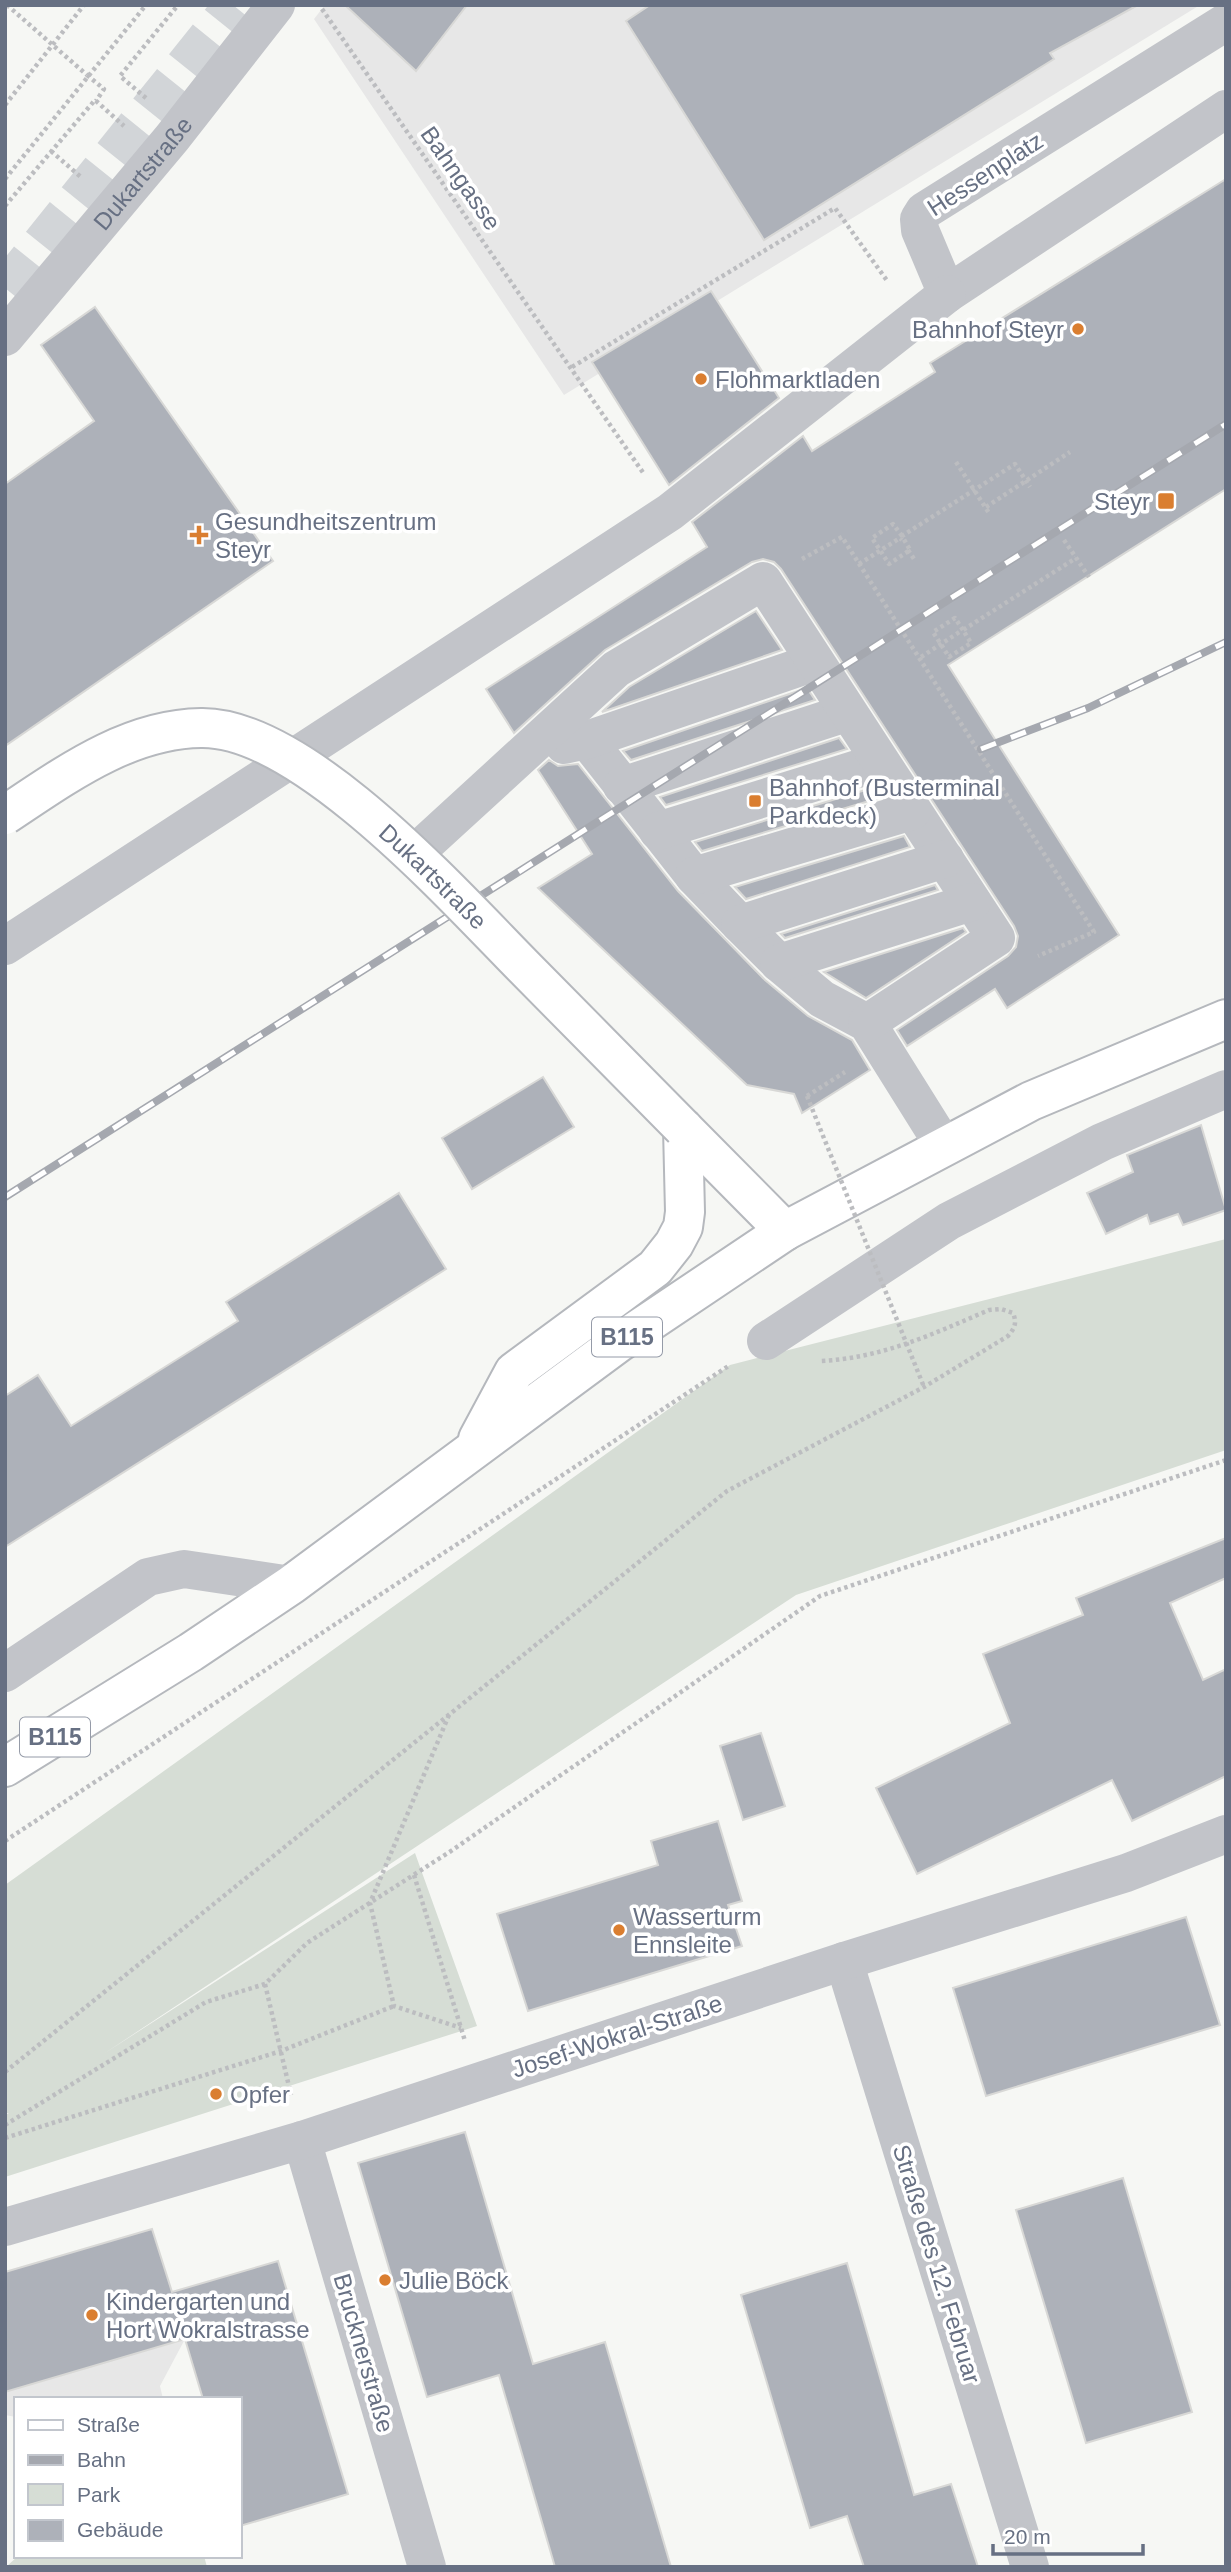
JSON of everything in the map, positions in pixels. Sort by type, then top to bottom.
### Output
[{"type":"main road","name":"Dukartstraße","points":[[5,815],[115,748],[174,730],[203,728],[236,732],[270,746],[312,771],[413,855],[785,1231]]},
{"type":"main road","name":"B115","points":[[5,1767],[191,1652],[291,1585],[618,1343],[785,1231],[1031,1101],[1226,1019]]},
{"type":"main road","points":[[472,1450],[514,1372],[655,1268],[674,1244],[683,1227],[685,1212],[683,1128]]},
{"type":"street","name":"Dukartstraße","points":[[5,337],[172,138],[276,5]]},
{"type":"street","name":"Hessenplatz","points":[[947,294],[920,230],[919,219],[924,211],[1226,22]]},
{"type":"street","points":[[5,946],[670,512],[947,294],[1226,109]]},
{"type":"street","points":[[413,855],[616,669],[763,581],[846,713],[996,938],[867,1023]]},
{"type":"street","points":[[524,752],[587,740],[815,662]]},
{"type":"street","points":[[622,786],[846,713]]},
{"type":"street","points":[[587,740],[694,876],[740,924],[779,963],[822,999],[867,1023],[944,1146]]},
{"type":"street","points":[[658,831],[880,762]]},
{"type":"street","points":[[694,876],[912,811]]},
{"type":"street","points":[[740,924],[945,859]]},
{"type":"street","points":[[779,963],[972,902]]},
{"type":"street","points":[[766,1341],[949,1221],[1102,1142],[1226,1089]]},
{"type":"street","points":[[5,1672],[148,1577],[184,1569],[291,1585]]},
{"type":"street","name":"Josef-Wokral-Straße","points":[[5,2227],[302,2140],[844,1961],[1126,1873],[1226,1834]]},
{"type":"street","name":"Straße des 12. Februar","points":[[844,1961],[1030,2567]]},
{"type":"street","name":"Brucknerstraße","points":[[302,2140],[427,2567]]},
{"type":"path","points":[[5,206],[104,89],[7,5]]},
{"type":"path","points":[[5,105],[84,5]]},
{"type":"path","points":[[5,179],[146,5]]},
{"type":"path","points":[[146,99],[120,76],[178,5]]},
{"type":"path","name":"Bahngasse","points":[[322,9],[670,512]]},
{"type":"path","points":[[95,100],[131,132]]},
{"type":"path","points":[[51,151],[82,178]]},
{"type":"path","points":[[572,367],[835,208],[915,320]]},
{"type":"path","points":[[956,462],[988,510],[1070,452]]},
{"type":"path","points":[[902,536],[1015,464],[1030,487]]},
{"type":"path","points":[[893,524],[910,550],[889,564],[880,550],[872,538],[893,524]]},
{"type":"path","points":[[763,581],[842,537],[1094,932],[1029,960]]},
{"type":"path","points":[[859,564],[900,538],[915,559]]},
{"type":"path","points":[[1064,540],[1089,577]]},
{"type":"path","points":[[921,657],[1076,558]]},
{"type":"path","points":[[950,612],[962,630],[971,643],[950,657],[933,632],[955,618],[962,630],[973,650]]},
{"type":"path","points":[[807,1096],[924,1387]]},
{"type":"path","points":[[5,1841],[766,1341],[781,1353],[814,1362],[856,1359],[911,1343],[989,1310],[1001,1309],[1013,1313],[1014,1329],[1009,1336],[924,1387],[727,1492],[5,2072]]},
{"type":"path","points":[[5,2125],[206,2002],[265,1984],[307,1943],[414,1874],[820,1596],[1226,1460]]},
{"type":"path","points":[[394,2006],[370,1903],[449,1714]]},
{"type":"path","points":[[5,2138],[281,2051],[394,2006],[461,2028],[414,1874]]},
{"type":"path","points":[[265,1984],[281,2051]]},
{"type":"shaded area","points":[[325,5],[1200,5],[564,395],[314,19]]},
{"type":"shaded area","name":"Kindergarten und Hort Wokralstrasse","points":[[152,2229],[185,2339],[160,2386],[163,2397],[14,2397],[14,2417],[5,2415],[5,2272]]},
{"type":"green space","points":[[1226,1239],[1226,1450],[796,1595],[105,2053],[415,1853],[477,2026],[5,2177],[5,2115],[9,2113],[5,2113],[5,1885],[730,1365]]},
{"type":"green space","points":[[16,2558],[205,2558],[207,2567],[6,2567]]},
{"type":"building","points":[[345,5],[467,5],[416,71]]},
{"type":"building","points":[[650,5],[1138,5],[1050,53],[1054,59],[764,240],[626,21]]},
{"type":"building","points":[[1226,179],[1226,489],[948,665],[1119,935],[1007,1008],[995,989],[907,1046],[897,1030],[1008,956],[1016,947],[1018,936],[1014,926],[774,562],[763,559],[752,562],[605,650],[514,733],[486,689],[707,547],[692,522],[803,436],[812,451],[935,372],[930,363]]},
{"type":"building","points":[[711,291],[779,398],[669,485],[592,362]]},
{"type":"building","name":"Gesundheitszentrum Steyr","points":[[95,307],[273,561],[5,746],[5,484],[94,421],[41,345]]},
{"type":"building","points":[[756,611],[782,650],[602,712],[629,687]]},
{"type":"building","points":[[807,688],[815,700],[631,760],[623,751]]},
{"type":"building","points":[[839,738],[847,749],[666,805],[660,797]]},
{"type":"building","points":[[549,760],[558,766],[578,764],[678,891],[765,980],[808,1016],[852,1040],[870,1070],[802,1113],[794,1094],[747,1085],[538,888],[592,854],[538,770]]},
{"type":"building","points":[[872,788],[879,798],[702,851],[695,842]]},
{"type":"building","points":[[904,836],[910,847],[746,899],[735,887]]},
{"type":"building","points":[[935,885],[938,890],[785,938],[781,934]]},
{"type":"building","points":[[963,928],[966,932],[866,998],[824,972]]},
{"type":"building","points":[[543,1077],[574,1127],[472,1189],[442,1138]]},
{"type":"building","points":[[1201,1125],[1226,1210],[1183,1225],[1178,1214],[1150,1224],[1147,1215],[1106,1234],[1087,1193],[1133,1172],[1127,1155]]},
{"type":"building","points":[[399,1193],[446,1269],[5,1547],[5,1396],[38,1375],[71,1426],[238,1321],[226,1302]]},
{"type":"building","points":[[1226,1538],[1226,1578],[1170,1603],[1203,1680],[1226,1669],[1226,1776],[1132,1821],[1112,1780],[917,1874],[876,1788],[1010,1723],[983,1654],[1083,1615],[1076,1598]]},
{"type":"building","points":[[761,1733],[785,1806],[743,1820],[720,1746]]},
{"type":"building","name":"Wasserturm Ennsleite","points":[[718,1821],[742,1901],[728,1905],[742,1946],[528,2011],[497,1914],[658,1865],[651,1841]]},
{"type":"building","points":[[1186,1917],[1220,2025],[986,2096],[953,1988]]},
{"type":"building","points":[[465,2132],[533,2364],[605,2342],[671,2567],[555,2567],[499,2375],[427,2397],[358,2163]]},
{"type":"building","points":[[1123,2178],[1192,2412],[1086,2443],[1016,2210]]},
{"type":"building","points":[[152,2229],[172,2292],[278,2261],[348,2494],[242,2525],[242,2397],[202,2397],[185,2339],[5,2392],[5,2272]]},
{"type":"building","points":[[847,2263],[914,2495],[951,2484],[978,2567],[864,2567],[847,2516],[810,2528],[741,2295]]},
{"type":"tunnel","points":[[5,288],[233,5]]},
{"type":"railway","points":[[5,1197],[1226,424]]},
{"type":"railway","points":[[981,749],[1088,708],[1226,642]]},
{"type":"place","name":"Bahnhof Steyr","points":[[1078,329]]},
{"type":"place","name":"Flohmarktladen","points":[[701,379]]},
{"type":"place","name":"Steyr","points":[[1166,501]]},
{"type":"place","name":"Gesundheitszentrum Steyr","points":[[199,535]]},
{"type":"place","name":"Bahnhof (Busterminal Parkdeck)","points":[[755,801]]},
{"type":"place","name":"Wasserturm Ennsleite","points":[[619,1930]]},
{"type":"place","name":"Opfer","points":[[216,2094]]},
{"type":"place","name":"Julie Böck","points":[[385,2280]]},
{"type":"place","name":"Kindergarten und Hort Wokralstrasse","points":[[92,2315]]}]
